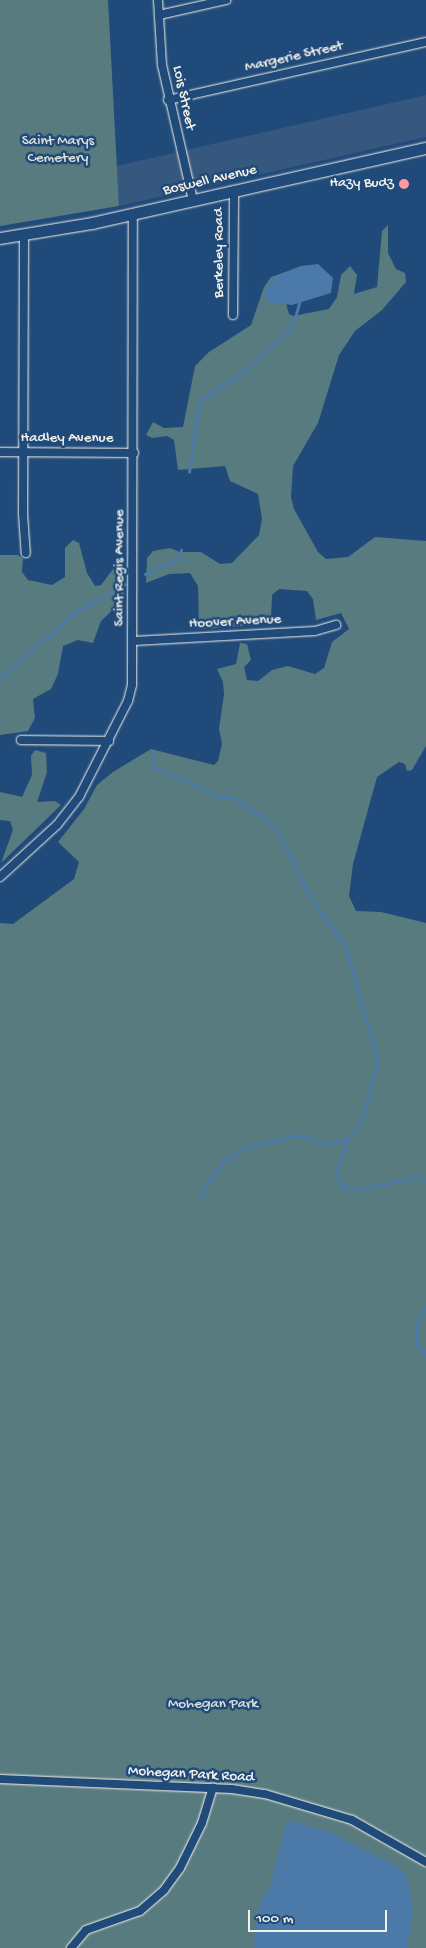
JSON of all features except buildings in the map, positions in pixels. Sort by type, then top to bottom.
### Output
[{"type":"main road","name":"Boswell Avenue","points":[[0,238],[133,213],[426,148]]},
{"type":"street","name":"Lois Street","points":[[158,0],[162,65],[168,100],[193,200]]},
{"type":"street","points":[[159,14],[226,0]]},
{"type":"street","name":"Margerie Street","points":[[168,100],[426,42]]},
{"type":"street","name":"Berkeley Road","points":[[233,316],[234,190]]},
{"type":"street","name":"Saint Regis Avenue","points":[[0,878],[70,809],[109,741],[131,693],[134,641],[133,213]]},
{"type":"street","points":[[24,235],[23,452],[26,553]]},
{"type":"street","name":"Hadley Avenue","points":[[0,452],[134,453]]},
{"type":"street","name":"Hoover Avenue","points":[[134,641],[315,631],[336,625]]},
{"type":"street","points":[[21,740],[109,741]]},
{"type":"street","name":"Mohegan Park Road","points":[[0,1780],[213,1788],[259,1792],[316,1806],[380,1833],[426,1862]]},
{"type":"street","points":[[71,1948],[86,1930],[140,1911],[164,1890],[180,1868],[202,1823],[213,1788]]},
{"type":"shaded area","points":[[426,95],[426,137],[119,206],[117,166]]},
{"type":"shaded area","points":[[318,264],[333,278],[331,293],[292,305],[272,303],[266,299],[265,288],[278,275],[301,266]]},
{"type":"shaded area","points":[[287,1821],[327,1831],[395,1865],[406,1874],[413,1906],[407,1948],[254,1948],[256,1921],[262,1899],[269,1889]]},
{"type":"green space","name":"Saint Marys Cemetery","points":[[0,0],[108,0],[119,206],[0,226]]},
{"type":"green space","name":"Mohegan Park","points":[[388,225],[388,253],[396,269],[405,273],[406,282],[382,310],[355,331],[339,355],[318,423],[293,466],[291,497],[294,509],[318,552],[326,559],[348,557],[375,537],[426,541],[426,746],[412,770],[407,771],[405,764],[399,762],[377,777],[353,864],[349,896],[356,911],[381,912],[426,923],[426,1948],[0,1948],[0,923],[13,924],[74,879],[79,862],[58,842],[84,809],[97,785],[113,772],[151,749],[214,765],[218,761],[222,744],[219,729],[224,694],[223,682],[217,669],[236,664],[240,643],[247,644],[251,660],[244,667],[247,680],[258,681],[272,670],[288,666],[315,674],[324,668],[332,642],[349,629],[341,613],[316,620],[313,599],[307,591],[279,589],[272,595],[271,620],[267,624],[204,629],[199,626],[198,586],[190,573],[169,574],[146,583],[147,558],[153,551],[170,548],[180,552],[201,552],[220,564],[232,563],[259,535],[262,519],[258,494],[230,481],[225,466],[178,470],[174,440],[167,436],[152,438],[146,435],[153,422],[164,428],[183,427],[195,366],[209,352],[251,325],[264,287],[271,277],[300,267],[286,303],[289,314],[293,316],[329,309],[337,297],[341,275],[350,266],[357,275],[354,294],[377,287],[382,231]]},
{"type":"green space","points":[[73,540],[79,543],[87,573],[95,586],[101,585],[117,564],[123,562],[124,599],[101,621],[93,643],[78,640],[63,646],[58,674],[51,689],[33,699],[35,718],[28,731],[0,735],[0,555],[18,555],[23,559],[22,572],[28,580],[52,585],[65,577],[65,548]]},
{"type":"green space","points":[[35,750],[46,753],[47,772],[37,802],[55,801],[61,805],[1,863],[13,830],[10,821],[0,820],[0,792],[22,797],[32,775],[31,756]]},
{"type":"waterway","points":[[189,472],[199,401],[244,371],[292,328],[299,303]]},
{"type":"waterway","points":[[145,574],[179,558],[181,550]]},
{"type":"waterway","points":[[0,678],[76,612],[125,584]]},
{"type":"waterway","points":[[154,751],[154,767],[221,797],[235,798],[265,818],[278,831],[310,896],[346,947],[378,1060],[362,1122],[348,1139],[337,1172],[343,1187],[362,1189],[418,1177],[426,1181]]},
{"type":"waterway","points":[[200,1198],[211,1178],[225,1160],[247,1147],[299,1135],[326,1143],[348,1139]]},
{"type":"waterway","points":[[426,1306],[416,1328],[418,1344],[426,1357]]},
{"type":"place","name":"Hazy Budz","points":[[404,184]]}]
